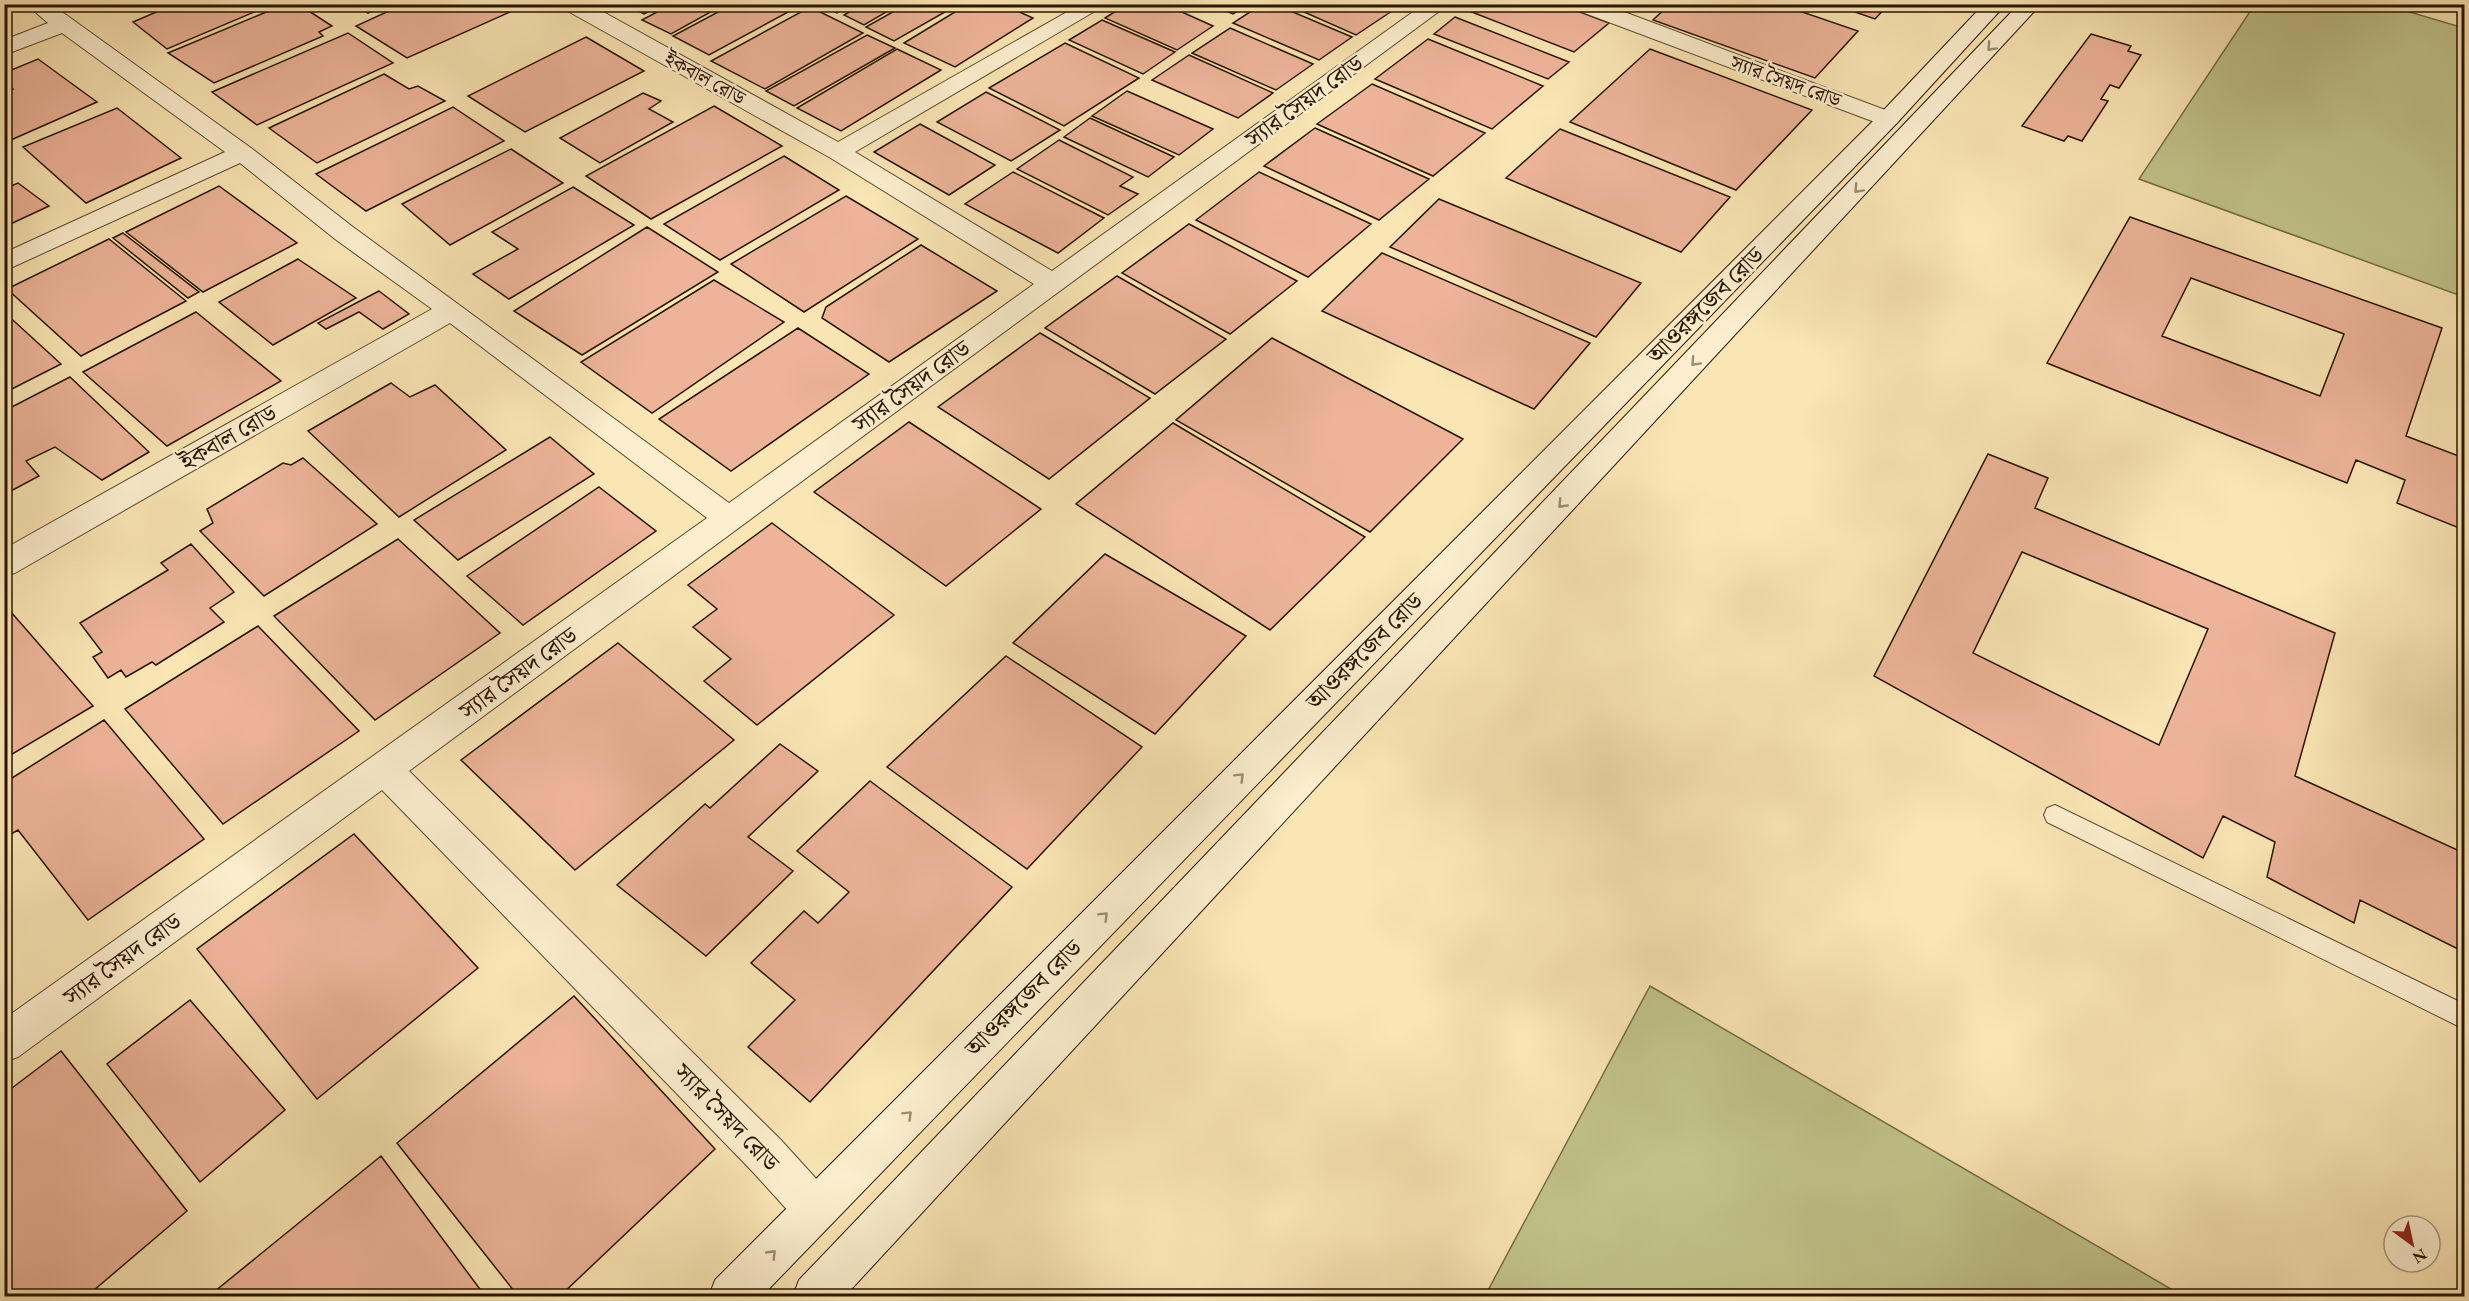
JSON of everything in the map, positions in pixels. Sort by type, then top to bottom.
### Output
[{"type":"street","points":[[36,4],[242,153],[344,233],[451,310],[729,519]]},
{"type":"street","name":"ইকবাল রোড","points":[[572,4],[838,152],[1052,283]]},
{"type":"street","name":"স্যার সৈয়দ রোড","points":[[4,1043],[385,770],[1052,283],[1439,4]]},
{"type":"street","name":"স্যার সৈয়দ রোড","points":[[1582,4],[1888,119]]},
{"type":"street","name":"আওরঙ্গজেব রোড","points":[[731,1296],[1888,119],[1996,4]]},
{"type":"street","name":"আওরঙ্গজেব রোড","points":[[815,1296],[2031,4]]},
{"type":"street","points":[[838,152],[1081,8]]},
{"type":"street","points":[[4,48],[62,24]]},
{"type":"street","points":[[4,263],[242,153]]},
{"type":"street","points":[[1701,309],[1731,324]]},
{"type":"street","name":"ইকবাল রোড","points":[[4,564],[451,310]]},
{"type":"street","name":"স্যার সৈয়দ রোড","points":[[385,770],[766,1155],[815,1209]]},
{"type":"lane","points":[[2055,814],[2464,1017]]},
{"type":"green space","points":[[2255,4],[2386,5],[2464,28],[2464,297],[2139,179]]},
{"type":"green space","points":[[1650,986],[2183,1296],[1485,1296]]},
{"type":"building","points":[[113,4],[142,4],[125,11]]},
{"type":"building","points":[[175,4],[273,4],[167,49],[133,22]]},
{"type":"building","points":[[298,4],[332,26],[319,32],[323,36],[214,83],[168,53],[283,5]]},
{"type":"building","points":[[355,4],[385,4],[368,13]]},
{"type":"building","points":[[404,4],[528,4],[407,58],[356,26]]},
{"type":"building","points":[[625,4],[664,4],[644,14]]},
{"type":"building","points":[[672,4],[725,4],[671,34],[642,20]]},
{"type":"building","points":[[733,4],[801,5],[709,55],[673,36]]},
{"type":"building","points":[[819,4],[852,4],[837,13]]},
{"type":"building","points":[[863,4],[900,4],[864,25],[844,15]]},
{"type":"building","points":[[907,4],[959,4],[894,41],[866,27]]},
{"type":"building","points":[[968,4],[1002,4],[1033,18],[955,67],[904,43]]},
{"type":"building","points":[[1127,4],[1164,4],[1213,26],[1177,50],[1105,18]]},
{"type":"building","points":[[1210,4],[1249,4],[1233,14]]},
{"type":"building","points":[[1262,4],[1274,4],[1352,37],[1319,60],[1233,23]]},
{"type":"building","points":[[1286,4],[1383,4],[1395,9],[1356,35]]},
{"type":"building","points":[[1463,4],[1559,4],[1609,23],[1574,52],[1459,7]]},
{"type":"building","points":[[1670,4],[1779,4],[1858,31],[1815,78],[1653,20]]},
{"type":"building","points":[[1832,4],[1889,4],[1875,19]]},
{"type":"building","points":[[810,7],[863,33],[765,89],[711,61]]},
{"type":"building","points":[[1455,17],[1569,62],[1548,79],[1434,34]]},
{"type":"building","points":[[1102,20],[1175,52],[1143,74],[1069,40]]},
{"type":"building","points":[[1230,28],[1313,64],[1276,90],[1192,53]]},
{"type":"building","points":[[348,33],[393,63],[257,125],[212,92]]},
{"type":"building","points":[[2091,34],[2131,46],[2128,51],[2141,55],[2119,88],[2110,85],[2101,99],[2108,101],[2082,141],[2068,136],[2064,141],[2022,126]]},
{"type":"building","points":[[867,35],[895,48],[794,106],[766,91]]},
{"type":"building","points":[[586,37],[644,71],[525,132],[468,96]]},
{"type":"building","points":[[1428,39],[1543,86],[1492,129],[1375,79]]},
{"type":"building","points":[[1065,43],[1139,78],[1064,126],[989,88]]},
{"type":"building","points":[[897,49],[941,70],[841,131],[797,108]]},
{"type":"building","points":[[1650,49],[1812,110],[1736,190],[1570,122]]},
{"type":"building","points":[[1189,55],[1273,93],[1238,118],[1152,80]]},
{"type":"building","points":[[38,59],[97,102],[4,143],[4,93],[13,89],[4,82],[4,73]]},
{"type":"building","points":[[384,74],[409,89],[418,86],[445,101],[317,163],[269,128]]},
{"type":"building","points":[[1372,84],[1485,133],[1433,176],[1317,124]]},
{"type":"building","points":[[1127,91],[1213,129],[1179,155],[1092,116]]},
{"type":"building","points":[[986,92],[1060,130],[1011,161],[937,122]]},
{"type":"building","points":[[643,93],[661,101],[649,109],[673,122],[600,163],[560,138]]},
{"type":"building","points":[[714,106],[782,146],[651,219],[586,176]]},
{"type":"building","points":[[453,107],[504,141],[366,211],[316,174]]},
{"type":"building","points":[[117,108],[181,158],[86,203],[23,147]]},
{"type":"building","points":[[1090,118],[1174,157],[1148,177],[1064,137]]},
{"type":"building","points":[[920,124],[995,165],[949,195],[874,152]]},
{"type":"building","points":[[1315,128],[1429,179],[1379,220],[1264,166]]},
{"type":"building","points":[[1560,129],[1730,197],[1681,252],[1506,178]]},
{"type":"building","points":[[1059,140],[1133,177],[1120,186],[1138,194],[1108,215],[1017,169]]},
{"type":"building","points":[[511,149],[563,183],[450,245],[402,204]]},
{"type":"building","points":[[784,156],[839,190],[720,260],[664,224]]},
{"type":"building","points":[[1013,172],[1104,218],[1058,253],[965,204]]},
{"type":"building","points":[[1259,172],[1371,224],[1308,277],[1196,220]]},
{"type":"building","points":[[18,183],[49,206],[4,227],[4,189]]},
{"type":"building","points":[[219,186],[297,243],[203,292],[126,232]]},
{"type":"building","points":[[573,187],[634,225],[509,299],[473,274],[518,249],[492,232]]},
{"type":"building","points":[[846,196],[918,239],[804,312],[731,264]]},
{"type":"building","points":[[1439,199],[1641,283],[1596,337],[1390,247]]},
{"type":"building","points":[[2130,217],[2442,328],[2406,436],[2464,458],[2464,530],[2397,503],[2405,480],[2356,460],[2347,483],[2047,363]],"holes":[[[2191,278],[2344,334],[2320,396],[2162,336]]]},
{"type":"building","points":[[1189,224],[1297,281],[1230,334],[1122,273]]},
{"type":"building","points":[[647,227],[718,272],[582,355],[514,311]]},
{"type":"building","points":[[123,233],[199,292],[188,298],[113,238]]},
{"type":"building","points":[[109,239],[186,301],[81,356],[7,289]]},
{"type":"building","points":[[921,245],[997,291],[889,362],[822,318],[826,307]]},
{"type":"building","points":[[1382,253],[1590,343],[1534,409],[1322,311]]},
{"type":"building","points":[[298,259],[356,298],[273,345],[219,302]]},
{"type":"building","points":[[1117,276],[1226,339],[1155,394],[1045,328]]},
{"type":"building","points":[[714,280],[784,322],[652,413],[581,362]]},
{"type":"building","points":[[379,291],[409,314],[383,329],[359,312],[326,329],[318,323]]},
{"type":"building","points":[[4,312],[61,364],[4,393]]},
{"type":"building","points":[[196,312],[281,381],[167,446],[83,372]]},
{"type":"building","points":[[798,328],[869,374],[731,471],[659,419]]},
{"type":"building","points":[[1040,333],[1150,398],[1049,479],[938,407]]},
{"type":"building","points":[[1272,338],[1463,439],[1370,532],[1176,420]]},
{"type":"building","points":[[70,377],[149,452],[102,480],[55,447],[26,461],[39,476],[9,492],[4,487],[4,411]]},
{"type":"building","points":[[391,383],[410,397],[435,385],[506,450],[399,517],[308,431]]},
{"type":"building","points":[[909,422],[1041,509],[946,586],[814,492]]},
{"type":"building","points":[[1173,423],[1365,537],[1270,630],[1076,504]]},
{"type":"building","points":[[550,437],[594,474],[458,560],[414,520]]},
{"type":"building","points":[[1988,454],[2048,478],[2035,508],[2335,633],[2295,776],[2464,853],[2464,952],[2360,900],[2354,923],[2267,877],[2275,842],[2223,816],[2203,858],[1874,676]],"holes":[[[2022,552],[2208,629],[2159,745],[1973,653]]]},
{"type":"building","points":[[303,458],[377,524],[264,596],[200,531],[213,523],[207,509],[283,463],[291,465]]},
{"type":"building","points":[[599,487],[656,531],[523,625],[467,576]]},
{"type":"building","points":[[772,523],[894,615],[757,725],[704,681],[731,659],[693,627],[717,609],[688,585]]},
{"type":"building","points":[[398,539],[500,633],[375,720],[274,616]]},
{"type":"building","points":[[191,544],[234,592],[210,608],[224,622],[156,665],[152,662],[126,677],[121,670],[108,678],[93,657],[102,652],[80,623],[168,570],[161,563]]},
{"type":"building","points":[[1105,554],[1246,636],[1155,734],[1013,643]]},
{"type":"building","points":[[4,604],[93,706],[4,759]]},
{"type":"building","points":[[258,626],[359,731],[223,824],[125,709]]},
{"type":"building","points":[[618,643],[734,740],[575,870],[461,760]]},
{"type":"building","points":[[1006,656],[1142,747],[1027,869],[887,767]]},
{"type":"building","points":[[104,720],[204,839],[88,920],[18,830],[4,838],[4,783]]},
{"type":"building","points":[[780,744],[818,771],[748,837],[793,871],[706,956],[617,885],[705,804],[710,808]]},
{"type":"building","points":[[870,781],[1012,887],[810,1102],[748,1047],[795,1000],[751,963],[804,911],[818,923],[849,892],[797,851]]},
{"type":"building","points":[[354,834],[478,968],[317,1099],[197,949]]},
{"type":"building","points":[[574,996],[715,1149],[560,1296],[518,1296],[397,1143]]},
{"type":"building","points":[[190,1000],[285,1110],[200,1182],[107,1064]]},
{"type":"building","points":[[61,1051],[187,1211],[87,1296],[4,1296],[4,1094]]},
{"type":"building","points":[[381,1156],[485,1296],[209,1296]]}]
